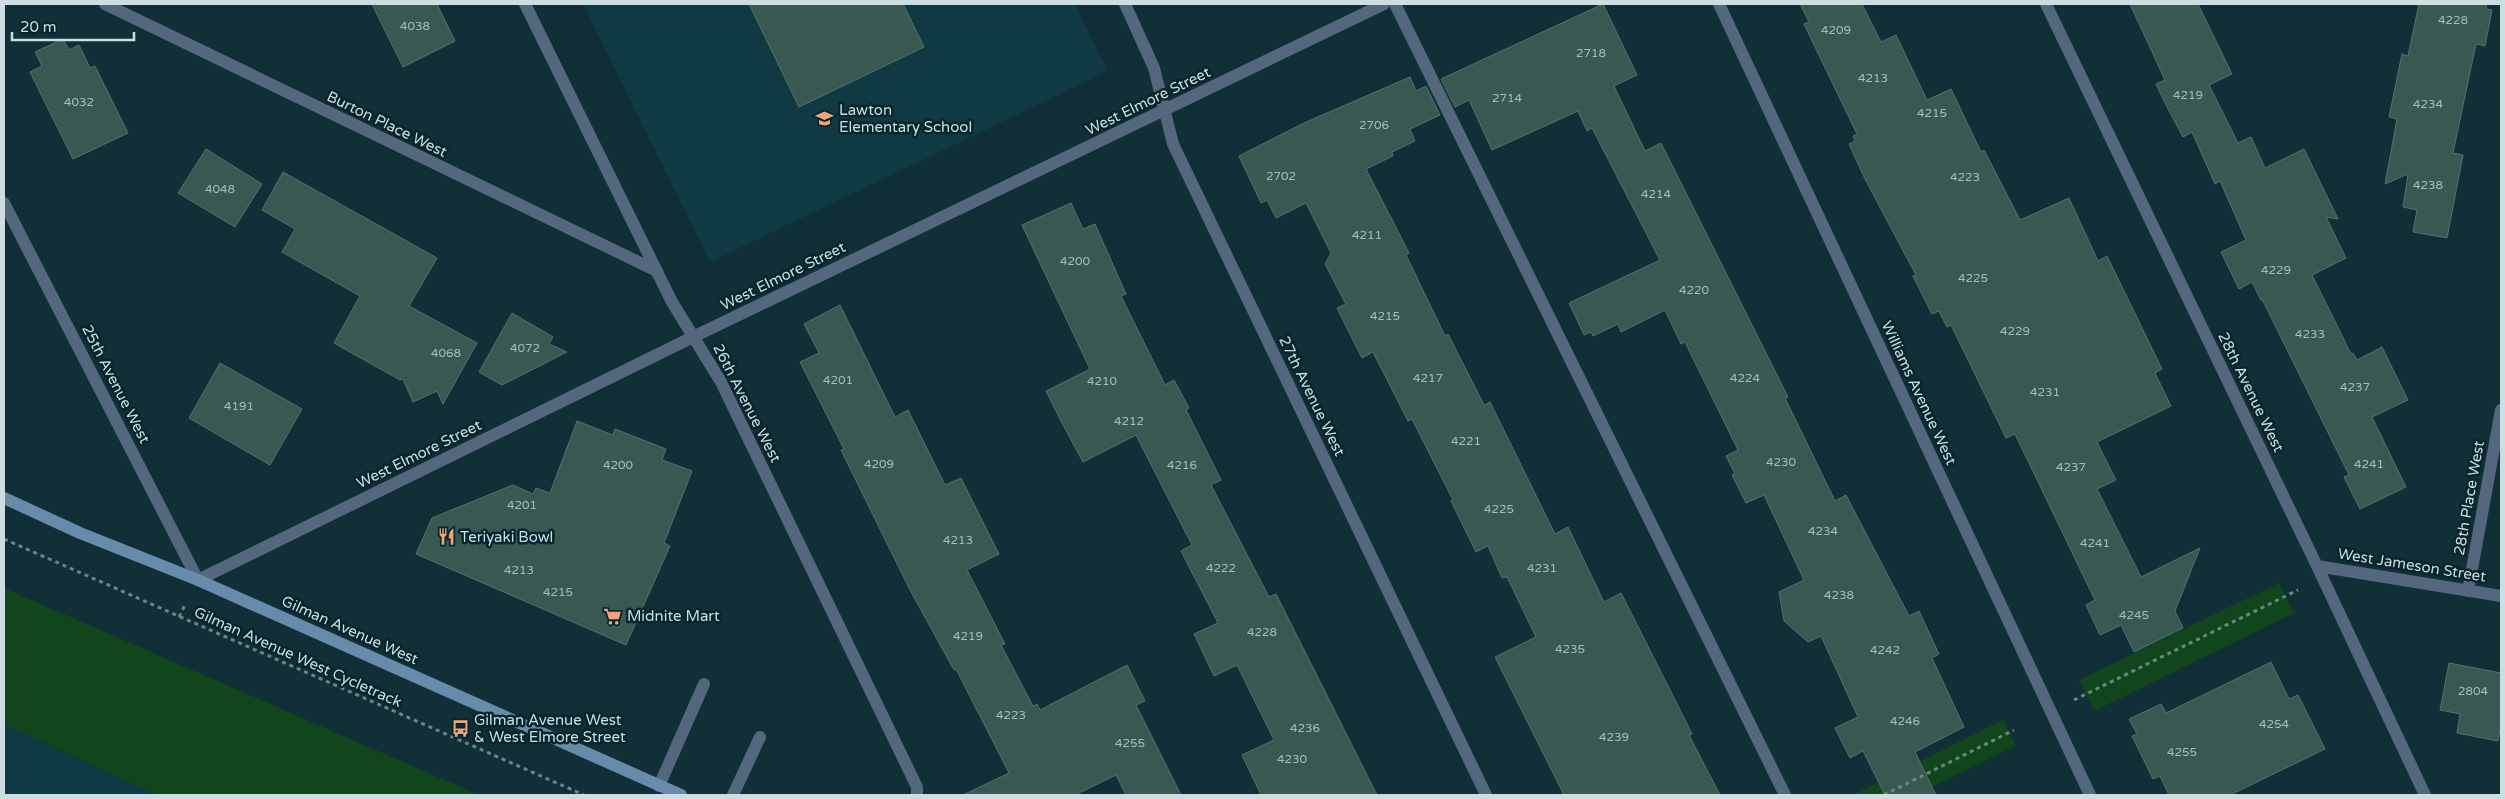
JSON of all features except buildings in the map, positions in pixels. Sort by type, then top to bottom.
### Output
[{"type":"main road","name":"Gilman Avenue West","points":[[4,498],[80,533],[198,580],[681,795]]},
{"type":"street","name":"Burton Place West","points":[[105,4],[657,271]]},
{"type":"street","name":"26th Avenue West","points":[[525,4],[672,302],[721,382],[917,787],[917,795]]},
{"type":"street","name":"27th Avenue West","points":[[1125,4],[1154,68],[1173,144],[1486,795]]},
{"type":"street","name":"West Elmore Street","points":[[198,580],[693,337],[1384,4]]},
{"type":"street","points":[[1395,4],[1785,795]]},
{"type":"street","name":"Williams Avenue West","points":[[1719,4],[2090,795]]},
{"type":"street","name":"28th Avenue West","points":[[2046,4],[2317,566],[2424,795]]},
{"type":"street","name":"25th Avenue West","points":[[4,203],[198,580]]},
{"type":"street","name":"28th Place West","points":[[2468,591],[2501,410]]},
{"type":"street","name":"West Jameson Street","points":[[2317,566],[2501,596]]},
{"type":"street","points":[[659,786],[704,684]]},
{"type":"street","points":[[733,795],[760,737]]},
{"type":"path","name":"Gilman Avenue West Cycletrack","points":[[4,539],[584,795]]},
{"type":"path","points":[[2082,696],[2292,593]]},
{"type":"path","points":[[1884,795],[2014,730]]},
{"type":"shaded area","name":"Lawton Elementary School","points":[[583,4],[1075,4],[1108,71],[710,262]]},
{"type":"shaded area","points":[[4,724],[157,795],[4,795]]},
{"type":"green space","points":[[2279,583],[2294,613],[2094,711],[2079,680]]},
{"type":"green space","points":[[4,588],[479,795],[157,795],[4,724]]},
{"type":"green space","points":[[2003,720],[2016,746],[1916,795],[1853,795]]},
{"type":"place","name":"Lawton Elementary School","points":[[825,119]]},
{"type":"place","name":"Teriyaki Bowl","points":[[446,537]]},
{"type":"place","name":"Midnite Mart","points":[[613,616]]},
{"type":"place","name":"Gilman Avenue West & West Elmore Street","points":[[460,729]]}]
